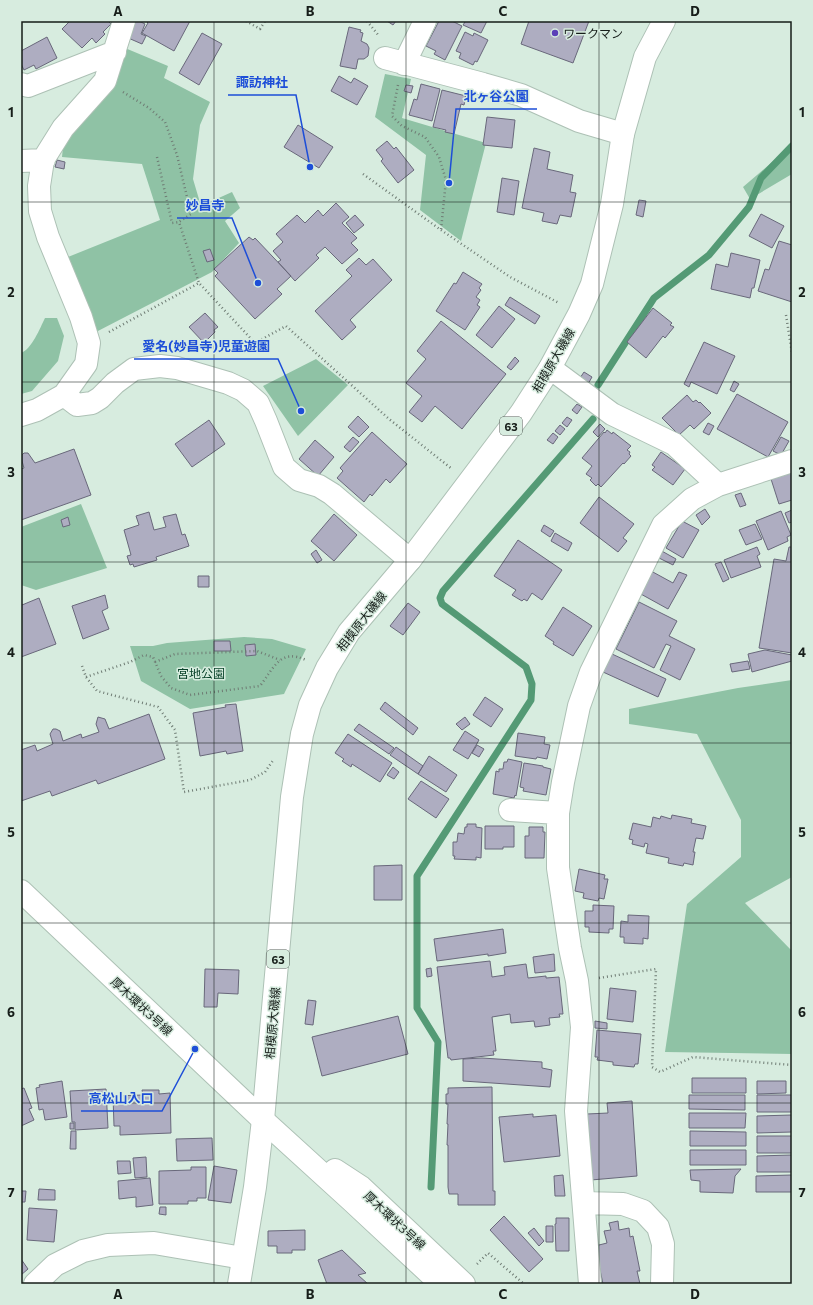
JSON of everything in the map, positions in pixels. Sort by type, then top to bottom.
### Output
[{"type":"street","points":[[21,415],[37,410],[64,395],[86,364],[89,343],[81,317],[48,236],[40,211],[39,186],[44,160],[63,128],[105,81],[124,21]]},
{"type":"street","points":[[426,21],[397,62],[520,95],[579,121],[623,134]]},
{"type":"street","name":"相模原大磯線","points":[[239,1284],[255,1187],[263,1120],[292,797],[302,734],[310,705],[327,668],[349,632],[410,560],[521,413],[550,368],[579,314],[592,284],[612,204],[623,134],[645,57],[664,21]]},
{"type":"street","points":[[26,91],[115,52]]},
{"type":"street","points":[[21,161],[44,160]]},
{"type":"street","points":[[64,395],[77,405],[92,403],[134,369],[160,366],[177,368],[228,383],[243,390],[258,403],[284,467],[299,480],[319,486],[332,494],[410,560]]},
{"type":"street","points":[[550,368],[612,414],[674,444],[718,485]]},
{"type":"street","points":[[590,1284],[576,1111],[582,1027],[577,981],[570,948],[558,868],[558,813],[579,706],[594,665],[664,525],[692,499],[718,485],[792,461]]},
{"type":"street","points":[[510,810],[558,813]]},
{"type":"street","name":"厚木環状3号線","points":[[21,891],[263,1120],[361,1187],[455,1283]]},
{"type":"street","points":[[584,1203],[623,1204],[643,1211],[658,1227],[664,1244],[662,1284]]},
{"type":"street","points":[[35,1284],[55,1265],[83,1252],[108,1245],[154,1243],[243,1258]]},
{"type":"path","points":[[246,21],[260,29],[265,21]]},
{"type":"path","points":[[397,62],[392,116],[402,126],[425,137],[439,157],[446,180],[441,230]]},
{"type":"path","points":[[105,81],[149,108],[165,122],[177,155],[191,214],[179,222],[172,223],[157,156]]},
{"type":"path","points":[[362,174],[510,277],[579,314]]},
{"type":"path","points":[[179,222],[199,283],[256,343],[286,326],[389,419],[468,482]]},
{"type":"path","points":[[89,343],[199,283]]},
{"type":"path","points":[[786,315],[792,353]]},
{"type":"path","points":[[155,662],[175,654],[257,650],[280,660]]},
{"type":"path","points":[[86,677],[130,662],[144,655],[153,657],[161,676],[171,688],[190,695],[260,686],[280,660],[290,656],[306,660]]},
{"type":"path","points":[[82,666],[86,677],[97,691],[158,707],[174,730],[184,792]]},
{"type":"path","points":[[577,981],[656,969],[652,1067],[660,1072],[693,1057],[792,1065]]},
{"type":"path","points":[[455,1283],[488,1253],[524,1284]]},
{"type":"green space","points":[[125,48],[168,66],[164,78],[210,102],[200,125],[193,179],[201,206],[232,192],[240,208],[225,221],[239,243],[212,272],[96,332],[68,257],[160,220],[142,164],[62,157],[63,147]]},
{"type":"green space","points":[[385,74],[411,79],[402,118],[486,143],[461,241],[420,210],[426,155],[375,117]]},
{"type":"green space","points":[[792,142],[792,174],[750,199],[743,187],[778,157]]},
{"type":"green space","points":[[45,318],[57,318],[64,336],[58,361],[32,391],[21,394],[21,353],[25,351],[32,343]]},
{"type":"green space","points":[[316,359],[348,385],[298,436],[263,386]]},
{"type":"green space","points":[[81,504],[107,568],[36,590],[21,585],[21,527]]},
{"type":"green space","name":"宮地公園","points":[[244,637],[272,639],[306,649],[284,694],[190,709],[141,681],[130,646],[153,646],[167,643]]},
{"type":"green space","points":[[792,680],[792,877],[745,903],[792,951],[792,1054],[665,1052],[687,904],[741,857],[741,820],[697,734],[629,724],[629,709],[738,688]]},
{"type":"building","points":[[70,21],[108,21],[111,24],[103,32],[105,34],[96,43],[92,38],[82,48],[62,29]]},
{"type":"building","points":[[133,21],[139,21],[145,24],[141,34],[146,36],[142,44],[126,37]]},
{"type":"building","points":[[146,21],[190,21],[174,51],[142,33],[148,23]]},
{"type":"building","points":[[387,21],[396,21],[393,25]]},
{"type":"building","points":[[439,21],[452,21],[462,26],[445,60],[434,54],[436,51],[426,46]]},
{"type":"building","points":[[463,21],[487,21],[481,33],[463,25],[465,22]]},
{"type":"building","name":"ワークマン","points":[[529,21],[589,21],[573,63],[521,44]]},
{"type":"building","points":[[349,27],[361,30],[360,32],[363,33],[361,41],[367,44],[369,48],[368,56],[364,59],[358,59],[356,69],[340,66]]},
{"type":"building","points":[[465,32],[473,36],[474,33],[488,40],[477,62],[475,61],[473,65],[459,58],[461,53],[456,51]]},
{"type":"building","points":[[202,33],[222,44],[199,85],[179,73]]},
{"type":"building","points":[[47,37],[57,58],[36,69],[34,65],[24,70],[21,64],[21,51]]},
{"type":"building","points":[[339,76],[351,83],[354,78],[368,86],[357,105],[331,91]]},
{"type":"building","points":[[421,84],[440,89],[432,121],[409,115],[414,99],[417,100]]},
{"type":"building","points":[[406,85],[413,86],[411,93],[404,91]]},
{"type":"building","points":[[442,90],[466,96],[464,105],[461,104],[454,134],[445,132],[446,130],[433,127]]},
{"type":"building","points":[[487,117],[515,120],[512,148],[483,145]]},
{"type":"building","points":[[298,125],[333,147],[319,168],[284,147]]},
{"type":"building","points":[[387,141],[394,149],[396,147],[414,170],[398,183],[381,161],[383,159],[376,150]]},
{"type":"building","points":[[534,148],[550,152],[547,169],[573,175],[570,192],[576,193],[571,217],[560,215],[557,224],[542,221],[544,213],[522,208]]},
{"type":"building","points":[[57,160],[65,162],[64,169],[55,167]]},
{"type":"building","points":[[502,178],[519,181],[514,215],[497,212]]},
{"type":"building","points":[[639,200],[646,201],[643,217],[636,215]]},
{"type":"building","points":[[336,203],[349,217],[342,223],[357,238],[351,243],[358,250],[342,264],[325,247],[316,255],[319,258],[295,281],[278,262],[281,260],[273,251],[283,242],[276,234],[297,215],[305,223],[318,210],[323,216]]},
{"type":"building","points":[[761,214],[784,226],[772,248],[749,236]]},
{"type":"building","points":[[355,215],[364,225],[354,233],[346,223]]},
{"type":"building","points":[[249,237],[253,240],[255,238],[291,276],[277,289],[282,294],[255,319],[215,276],[218,273],[214,269]]},
{"type":"building","points":[[779,241],[792,245],[792,302],[758,291],[765,269],[769,270]]},
{"type":"building","points":[[210,249],[214,260],[207,262],[203,251]]},
{"type":"building","points":[[731,253],[760,260],[754,288],[752,288],[750,298],[711,289],[716,264],[728,267]]},
{"type":"building","points":[[359,258],[366,265],[373,259],[392,280],[350,320],[356,327],[342,340],[315,311],[352,276],[346,270]]},
{"type":"building","points":[[463,272],[482,284],[479,288],[481,290],[476,297],[480,300],[477,305],[480,307],[465,330],[436,311]]},
{"type":"building","points":[[510,297],[540,316],[535,324],[505,305]]},
{"type":"building","points":[[499,306],[515,319],[492,348],[476,335]]},
{"type":"building","points":[[653,308],[672,323],[670,325],[674,327],[665,338],[663,336],[646,358],[627,342]]},
{"type":"building","points":[[205,313],[218,327],[204,343],[189,327]]},
{"type":"building","points":[[441,321],[506,374],[462,429],[435,406],[422,422],[409,412],[422,396],[406,383],[426,359],[417,351]]},
{"type":"building","points":[[704,342],[735,356],[717,394],[691,382],[689,387],[684,384]]},
{"type":"building","points":[[515,357],[519,361],[511,370],[507,367]]},
{"type":"building","points":[[584,372],[592,377],[588,384],[580,378]]},
{"type":"building","points":[[734,381],[739,384],[734,392],[730,390]]},
{"type":"building","points":[[737,394],[788,422],[768,457],[717,429]]},
{"type":"building","points":[[687,395],[693,402],[696,400],[699,403],[700,402],[711,413],[694,429],[690,425],[679,435],[662,418]]},
{"type":"building","points":[[577,404],[582,407],[577,414],[572,410]]},
{"type":"building","points":[[358,416],[369,427],[359,437],[348,427]]},
{"type":"building","points":[[567,417],[572,420],[567,427],[562,423]]},
{"type":"building","points":[[209,420],[225,444],[192,467],[175,444]]},
{"type":"building","points":[[708,423],[714,426],[709,435],[703,432]]},
{"type":"building","points":[[600,424],[605,429],[598,437],[593,432]]},
{"type":"building","points":[[560,425],[565,429],[560,435],[555,431]]},
{"type":"building","points":[[607,430],[612,434],[613,432],[631,446],[627,450],[630,452],[629,454],[631,456],[601,487],[598,484],[596,486],[590,480],[592,478],[586,474],[592,466],[582,458]]},
{"type":"building","points":[[372,432],[407,464],[390,483],[386,479],[372,496],[370,494],[364,502],[337,478],[343,471],[340,468]]},
{"type":"building","points":[[553,433],[558,437],[553,444],[547,440]]},
{"type":"building","points":[[353,437],[359,442],[350,452],[344,447]]},
{"type":"building","points":[[781,437],[789,441],[781,455],[773,451]]},
{"type":"building","points":[[315,440],[334,457],[318,476],[299,459]]},
{"type":"building","points":[[74,449],[91,495],[21,520],[21,469],[24,468],[22,455],[24,453],[28,453],[35,463]]},
{"type":"building","points":[[661,452],[685,469],[673,485],[652,470],[655,467],[652,465]]},
{"type":"building","points":[[792,472],[792,500],[779,504],[771,479]]},
{"type":"building","points":[[741,493],[746,505],[740,507],[735,495]]},
{"type":"building","points":[[599,497],[634,524],[623,538],[627,541],[618,552],[580,523]]},
{"type":"building","points":[[705,509],[710,517],[702,525],[696,515]]},
{"type":"building","points":[[792,510],[792,522],[789,523],[785,513]]},
{"type":"building","points":[[781,511],[791,535],[787,537],[788,541],[768,550],[756,521]]},
{"type":"building","points":[[149,512],[154,530],[166,527],[163,517],[176,514],[182,535],[185,534],[189,546],[156,557],[157,560],[134,567],[133,564],[130,565],[127,556],[131,555],[124,530],[139,525],[136,516]]},
{"type":"building","points":[[334,514],[357,535],[334,561],[311,541]]},
{"type":"building","points":[[68,517],[70,525],[63,527],[61,520]]},
{"type":"building","points":[[682,521],[699,530],[683,558],[666,548]]},
{"type":"building","points":[[755,524],[762,539],[746,545],[739,530]]},
{"type":"building","points":[[544,525],[554,531],[550,537],[541,531]]},
{"type":"building","points":[[555,533],[572,543],[568,551],[551,541]]},
{"type":"building","points":[[518,540],[562,570],[542,600],[532,593],[527,601],[524,599],[522,601],[512,595],[516,590],[494,576]]},
{"type":"building","points":[[757,547],[760,554],[757,556],[761,567],[731,578],[724,560]]},
{"type":"building","points":[[789,547],[792,547],[792,653],[759,648],[774,559],[786,561]]},
{"type":"building","points":[[316,550],[322,560],[317,563],[311,554]]},
{"type":"building","points":[[660,550],[676,559],[673,565],[657,557]]},
{"type":"building","points":[[721,562],[729,579],[723,582],[715,564]]},
{"type":"building","points":[[651,571],[673,583],[679,572],[687,575],[668,609],[639,593]]},
{"type":"building","points":[[198,576],[209,576],[209,587],[198,587]]},
{"type":"building","points":[[105,595],[108,608],[102,611],[109,629],[83,639],[72,606]]},
{"type":"building","points":[[39,598],[56,644],[21,657],[21,603],[22,605]]},
{"type":"building","points":[[639,602],[677,621],[669,636],[695,649],[680,680],[660,670],[671,646],[666,644],[654,668],[616,649]]},
{"type":"building","points":[[408,603],[420,612],[403,635],[390,626]]},
{"type":"building","points":[[563,607],[592,626],[573,656],[553,644],[554,642],[545,636]]},
{"type":"building","points":[[214,641],[230,641],[231,651],[214,651]]},
{"type":"building","points":[[255,644],[256,655],[246,656],[245,645]]},
{"type":"building","points":[[765,650],[792,655],[792,661],[752,672],[748,654]]},
{"type":"building","points":[[612,654],[666,679],[658,697],[603,672]]},
{"type":"building","points":[[748,661],[750,669],[732,672],[730,664]]},
{"type":"building","points":[[485,697],[503,709],[491,727],[473,715]]},
{"type":"building","points":[[385,702],[418,728],[413,735],[380,709]]},
{"type":"building","points":[[236,704],[243,751],[227,754],[226,751],[200,756],[193,713],[226,707],[225,705]]},
{"type":"building","points":[[149,714],[165,759],[98,784],[96,780],[52,796],[50,791],[21,801],[21,750],[35,745],[37,751],[53,744],[50,734],[53,729],[60,731],[63,741],[81,734],[82,738],[99,732],[96,724],[98,717],[105,719],[109,729]]},
{"type":"building","points":[[465,717],[470,724],[462,730],[456,724]]},
{"type":"building","points":[[359,724],[394,748],[389,754],[354,730]]},
{"type":"building","points":[[465,731],[479,740],[468,759],[453,750]]},
{"type":"building","points":[[518,733],[545,737],[544,744],[550,745],[547,759],[515,756]]},
{"type":"building","points":[[348,734],[392,763],[380,782],[352,764],[351,767],[342,761],[344,759],[335,753]]},
{"type":"building","points":[[477,745],[484,749],[479,757],[472,753]]},
{"type":"building","points":[[396,747],[423,766],[418,774],[390,755]]},
{"type":"building","points":[[429,756],[457,775],[446,792],[418,774]]},
{"type":"building","points":[[508,759],[522,762],[516,796],[515,795],[514,798],[493,794],[496,771],[499,772],[499,769],[503,769],[504,762],[507,762]]},
{"type":"building","points":[[524,763],[551,769],[546,795],[523,791],[524,788],[520,787]]},
{"type":"building","points":[[393,767],[399,772],[394,779],[387,775]]},
{"type":"building","points":[[421,781],[449,799],[436,818],[408,799]]},
{"type":"building","points":[[672,815],[692,819],[691,823],[706,826],[703,839],[696,838],[693,852],[695,852],[693,865],[684,863],[683,866],[668,863],[669,858],[646,853],[648,844],[645,843],[644,847],[632,844],[633,840],[629,839],[633,823],[651,827],[653,817],[660,819],[661,816],[671,819]]},
{"type":"building","points":[[467,824],[476,824],[476,827],[482,828],[481,858],[476,857],[476,860],[454,859],[453,842],[457,842],[458,833],[464,834]]},
{"type":"building","points":[[485,826],[514,826],[514,847],[503,847],[503,849],[485,849]]},
{"type":"building","points":[[529,827],[543,827],[543,832],[545,832],[544,858],[525,858],[525,836],[529,836]]},
{"type":"building","points":[[402,865],[402,900],[374,900],[374,866]]},
{"type":"building","points":[[579,869],[605,875],[604,879],[608,879],[604,899],[599,898],[598,901],[583,898],[584,893],[575,891]]},
{"type":"building","points":[[593,905],[614,906],[613,929],[609,929],[609,933],[589,932],[589,927],[585,927],[585,911],[593,911]]},
{"type":"building","points":[[628,915],[649,916],[648,939],[643,938],[643,944],[624,943],[624,937],[620,937],[621,921],[628,922]]},
{"type":"building","points":[[503,929],[506,953],[437,961],[434,939]]},
{"type":"building","points":[[554,954],[555,971],[535,973],[533,957]]},
{"type":"building","points":[[490,961],[492,977],[505,975],[504,967],[526,964],[528,978],[546,976],[546,978],[559,977],[563,1014],[559,1014],[560,1017],[549,1018],[550,1025],[535,1027],[534,1021],[511,1023],[510,1014],[492,1017],[496,1051],[493,1051],[494,1055],[451,1060],[448,1058],[437,967]]},
{"type":"building","points":[[431,968],[432,976],[427,977],[426,969]]},
{"type":"building","points":[[205,969],[239,970],[238,994],[218,993],[217,1007],[204,1007]]},
{"type":"building","points":[[610,988],[636,991],[633,1022],[607,1019]]},
{"type":"building","points":[[308,1000],[316,1001],[313,1025],[305,1024]]},
{"type":"building","points":[[398,1016],[408,1054],[322,1076],[312,1037]]},
{"type":"building","points":[[595,1021],[607,1023],[607,1029],[595,1028]]},
{"type":"building","points":[[597,1030],[641,1034],[638,1064],[635,1064],[634,1067],[613,1065],[613,1062],[597,1060],[598,1057],[595,1057]]},
{"type":"building","points":[[482,1058],[542,1062],[542,1068],[552,1070],[550,1087],[463,1081],[463,1059]]},
{"type":"building","points":[[692,1078],[746,1078],[746,1093],[692,1093]]},
{"type":"building","points":[[62,1081],[67,1117],[45,1120],[43,1109],[39,1110],[36,1088],[40,1087],[39,1085]]},
{"type":"building","points":[[757,1081],[786,1081],[786,1093],[757,1094]]},
{"type":"building","points":[[492,1087],[493,1191],[495,1191],[495,1205],[458,1205],[458,1194],[449,1194],[448,1187],[448,1104],[446,1104],[446,1094],[448,1094],[448,1088]]},
{"type":"building","points":[[24,1088],[32,1108],[29,1109],[34,1120],[21,1126],[21,1089]]},
{"type":"building","points":[[106,1089],[108,1128],[75,1130],[75,1122],[72,1122],[70,1091]]},
{"type":"building","points":[[142,1090],[159,1090],[159,1094],[170,1093],[171,1133],[120,1135],[120,1126],[114,1126],[113,1096],[143,1095]]},
{"type":"building","points":[[689,1095],[745,1095],[745,1110],[689,1109]]},
{"type":"building","points":[[757,1095],[792,1095],[792,1112],[757,1112]]},
{"type":"building","points":[[632,1101],[637,1176],[591,1180],[587,1114],[608,1113],[607,1103]]},
{"type":"building","points":[[689,1113],[746,1113],[745,1128],[689,1128]]},
{"type":"building","points":[[533,1114],[533,1117],[556,1115],[560,1156],[504,1162],[499,1117]]},
{"type":"building","points":[[792,1115],[792,1132],[757,1133],[757,1116]]},
{"type":"building","points":[[70,1123],[74,1123],[74,1129],[70,1129]]},
{"type":"building","points":[[71,1131],[76,1131],[76,1149],[70,1149]]},
{"type":"building","points":[[690,1131],[746,1132],[746,1146],[690,1146]]},
{"type":"building","points":[[757,1136],[792,1136],[792,1153],[757,1153]]},
{"type":"building","points":[[212,1138],[213,1160],[177,1161],[176,1139]]},
{"type":"building","points":[[690,1150],[746,1150],[746,1165],[690,1165]]},
{"type":"building","points":[[792,1155],[792,1172],[757,1172],[757,1156]]},
{"type":"building","points":[[146,1157],[147,1177],[135,1178],[133,1158]]},
{"type":"building","points":[[117,1161],[130,1161],[131,1173],[118,1174]]},
{"type":"building","points":[[214,1166],[237,1170],[231,1203],[208,1200]]},
{"type":"building","points":[[191,1167],[206,1167],[206,1198],[197,1198],[197,1201],[188,1201],[188,1204],[159,1204],[159,1171],[191,1170]]},
{"type":"building","points":[[741,1169],[735,1176],[733,1193],[700,1192],[700,1181],[691,1180],[690,1170]]},
{"type":"building","points":[[563,1175],[565,1196],[555,1196],[554,1176]]},
{"type":"building","points":[[792,1175],[792,1192],[756,1192],[756,1176]]},
{"type":"building","points":[[150,1178],[153,1205],[136,1207],[136,1197],[119,1199],[118,1181]]},
{"type":"building","points":[[39,1189],[55,1190],[55,1200],[38,1200]]},
{"type":"building","points":[[21,1191],[26,1191],[25,1202],[21,1202]]},
{"type":"building","points":[[160,1207],[166,1207],[166,1215],[159,1214]]},
{"type":"building","points":[[29,1208],[57,1210],[54,1242],[27,1240]]},
{"type":"building","points":[[504,1216],[543,1259],[529,1272],[490,1230]]},
{"type":"building","points":[[556,1218],[569,1218],[569,1251],[556,1251]]},
{"type":"building","points":[[618,1221],[619,1230],[629,1228],[630,1237],[633,1236],[640,1271],[637,1271],[640,1284],[603,1284],[595,1246],[607,1243],[604,1231],[611,1230],[609,1223]]},
{"type":"building","points":[[546,1226],[553,1226],[553,1242],[546,1242]]},
{"type":"building","points":[[534,1228],[544,1241],[539,1246],[528,1233]]},
{"type":"building","points":[[305,1230],[305,1250],[292,1250],[292,1253],[277,1253],[277,1246],[268,1246],[268,1231]]},
{"type":"building","points":[[342,1250],[366,1273],[358,1275],[368,1284],[327,1284],[318,1260]]},
{"type":"building","points":[[21,1259],[28,1269],[21,1275]]},
{"type":"waterway","points":[[598,385],[654,298],[709,255],[749,207],[761,178],[792,146]]},
{"type":"waterway","points":[[431,1187],[438,1042],[417,1008],[417,876],[531,700],[532,684],[526,667],[442,604],[440,598],[443,591],[593,419]]},
{"type":"place","name":"ワークマン","points":[[555,33]]},
{"type":"place","name":"諏訪神社","points":[[310,167]]},
{"type":"place","name":"北ヶ谷公園","points":[[449,183]]},
{"type":"place","name":"妙昌寺","points":[[258,283]]},
{"type":"place","name":"愛名(妙昌寺)児童遊園","points":[[301,411]]},
{"type":"place","name":"高松山入口","points":[[195,1049]]}]
